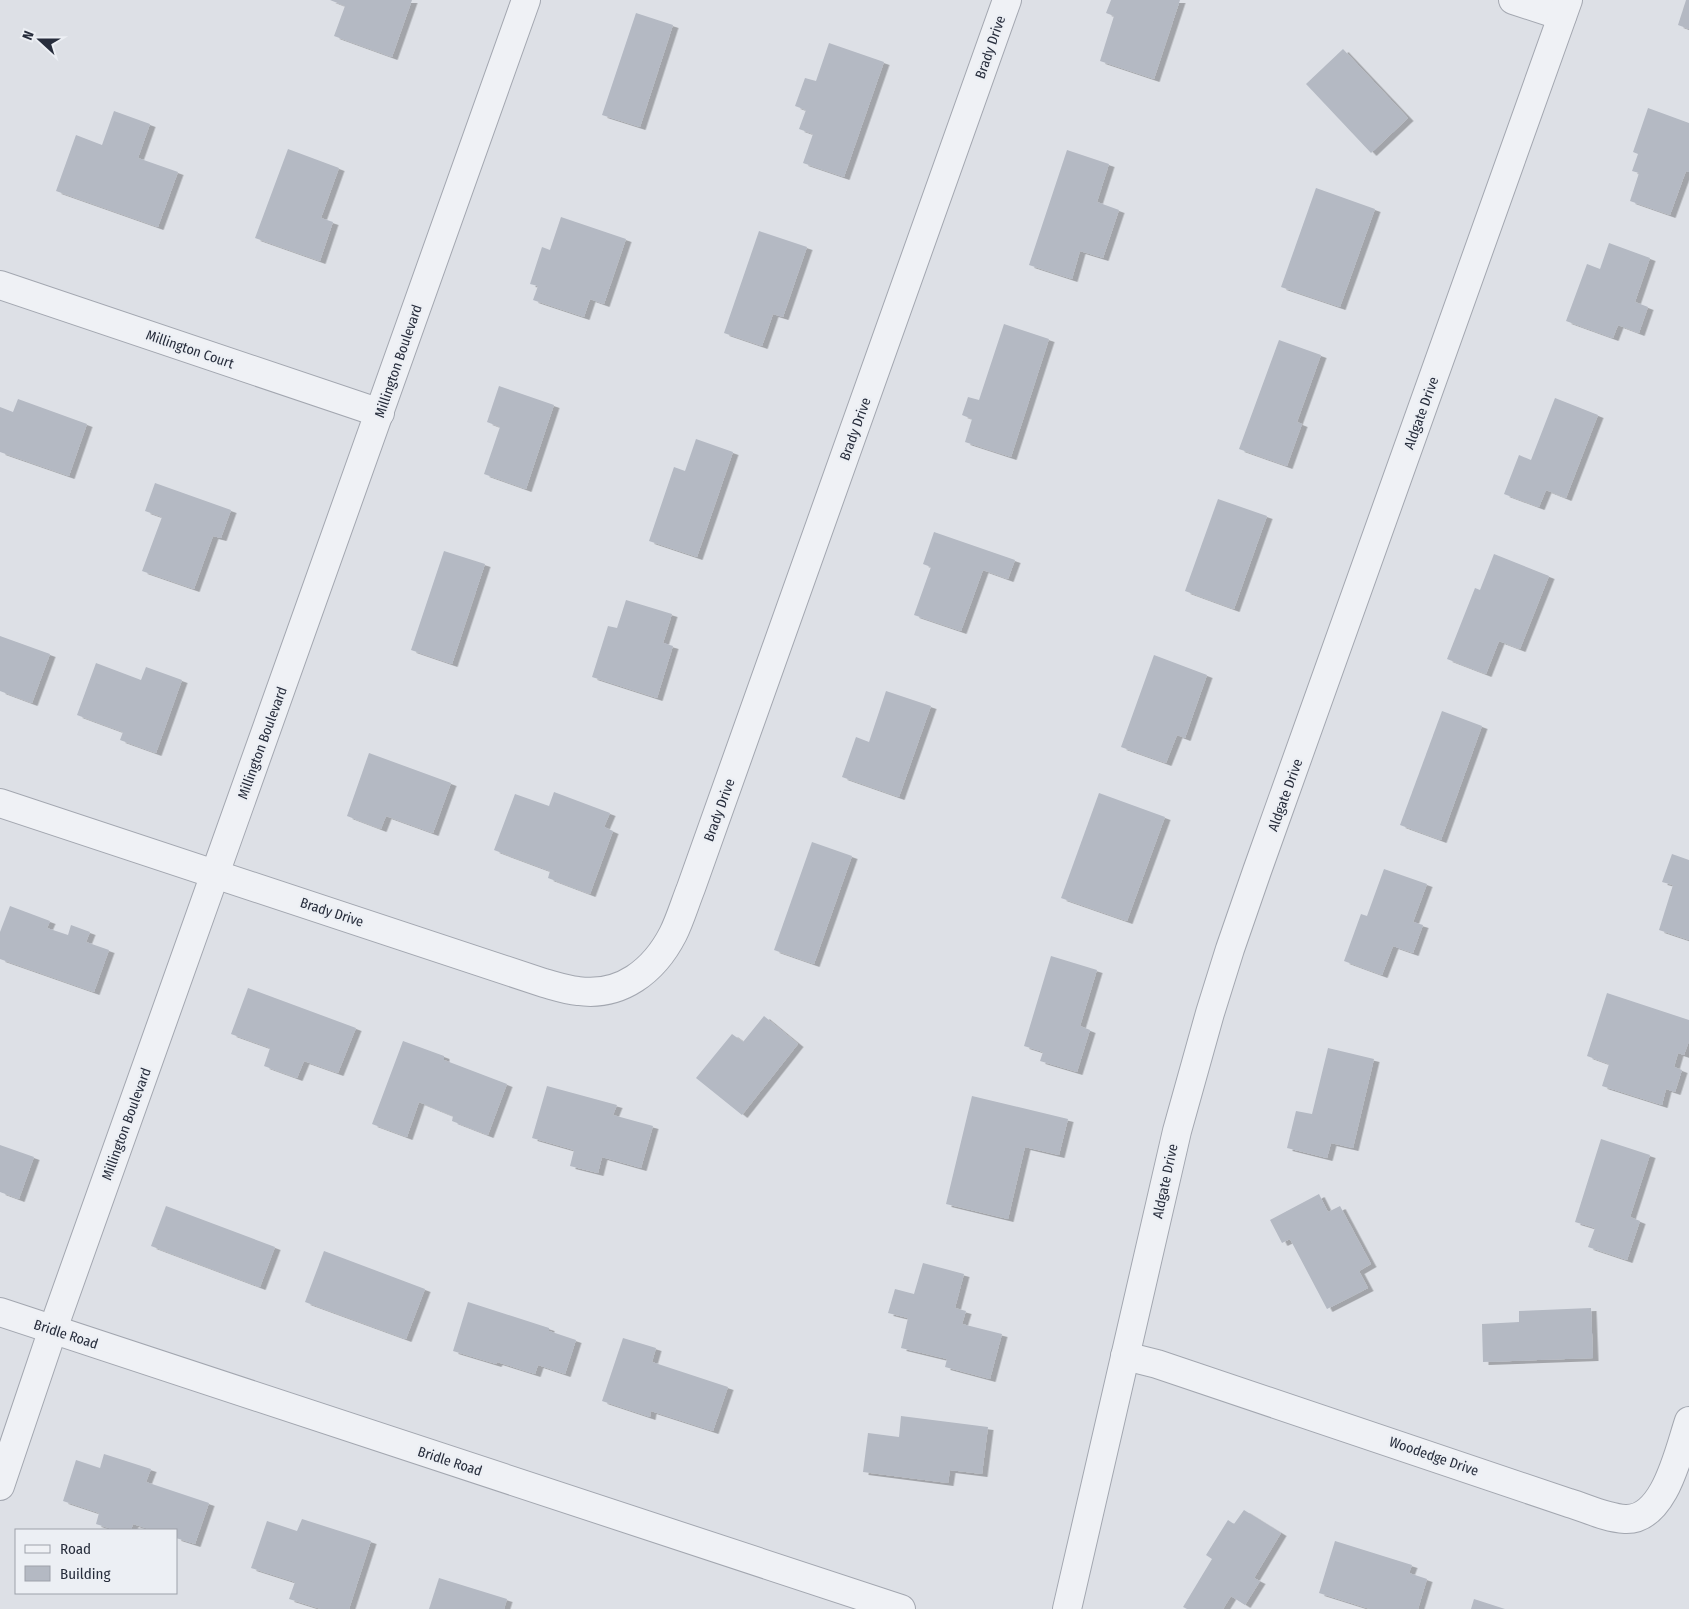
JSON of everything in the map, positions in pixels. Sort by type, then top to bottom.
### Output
[{"type":"street","name":"Millington Boulevard","points":[[0,1486],[53,1329],[526,0]]},
{"type":"street","name":"Brady Drive","points":[[0,802],[544,983],[578,992],[611,990],[631,982],[651,966],[664,950],[674,932],[691,888],[1007,0]]},
{"type":"street","points":[[1513,0],[1565,8]]},
{"type":"street","name":"Aldgate Drive","points":[[1067,1609],[1176,1130],[1210,1013],[1230,949],[1565,8]]},
{"type":"street","name":"Millington Court","points":[[0,285],[380,413]]},
{"type":"street","name":"Bridle Road","points":[[0,1312],[901,1609]]},
{"type":"street","name":"Woodedge Drive","points":[[1125,1356],[1157,1364],[1346,1426],[1578,1506],[1626,1519],[1639,1516],[1651,1508],[1662,1495],[1671,1476],[1689,1421]]},
{"type":"building","points":[[330,0],[412,0],[392,57],[334,36],[345,6]]},
{"type":"building","points":[[1111,0],[1180,0],[1154,79],[1100,61],[1114,16],[1106,13]]},
{"type":"building","points":[[1686,0],[1689,0],[1689,29],[1678,25]]},
{"type":"building","points":[[636,13],[673,25],[640,127],[602,115]]},
{"type":"building","points":[[829,43],[884,62],[844,177],[803,163],[813,134],[799,129],[806,110],[795,106],[805,78],[816,81]]},
{"type":"building","points":[[1343,49],[1408,118],[1371,153],[1306,84]]},
{"type":"building","points":[[1648,108],[1689,123],[1689,172],[1686,171],[1670,215],[1630,201],[1639,173],[1632,171],[1638,154],[1633,152]]},
{"type":"building","points":[[114,111],[150,124],[138,158],[178,172],[158,227],[56,191],[76,135],[102,145]]},
{"type":"building","points":[[288,149],[339,168],[321,218],[333,222],[320,261],[255,238]]},
{"type":"building","points":[[1067,150],[1109,164],[1097,202],[1119,210],[1103,258],[1080,251],[1072,279],[1029,265]]},
{"type":"building","points":[[1316,188],[1375,209],[1340,307],[1281,287]]},
{"type":"building","points":[[561,217],[626,239],[604,304],[590,299],[584,317],[533,300],[538,286],[530,284],[542,247],[550,250]]},
{"type":"building","points":[[759,231],[807,247],[783,317],[773,314],[762,346],[724,333]]},
{"type":"building","points":[[1609,243],[1650,258],[1635,302],[1648,307],[1639,333],[1618,325],[1613,338],[1566,321],[1587,264],[1600,269]]},
{"type":"building","points":[[1004,324],[1049,339],[1011,457],[965,442],[972,419],[962,415],[968,397],[979,400]]},
{"type":"building","points":[[1279,340],[1321,355],[1297,422],[1302,424],[1287,466],[1239,449]]},
{"type":"building","points":[[499,386],[554,405],[526,489],[484,474],[500,427],[487,422]]},
{"type":"building","points":[[1555,398],[1598,415],[1566,498],[1546,490],[1539,507],[1504,494],[1519,455],[1531,460]]},
{"type":"building","points":[[18,399],[87,424],[69,476],[0,452],[0,407],[13,412]]},
{"type":"building","points":[[696,439],[733,452],[697,557],[649,541],[674,467],[685,471]]},
{"type":"building","points":[[155,483],[231,510],[221,538],[213,536],[194,589],[142,571],[162,517],[145,511]]},
{"type":"building","points":[[1218,499],[1267,516],[1234,609],[1185,591]]},
{"type":"building","points":[[934,532],[1015,560],[1008,579],[983,570],[961,631],[914,615],[931,567],[923,564]]},
{"type":"building","points":[[444,551],[485,564],[452,664],[411,650]]},
{"type":"building","points":[[1494,554],[1549,576],[1520,649],[1499,641],[1486,674],[1447,659],[1475,588],[1480,590]]},
{"type":"building","points":[[626,600],[672,614],[663,643],[673,646],[657,698],[592,677],[608,626],[617,628]]},
{"type":"building","points":[[0,636],[50,654],[32,703],[0,691]]},
{"type":"building","points":[[1154,655],[1207,675],[1185,738],[1177,735],[1166,763],[1121,747]]},
{"type":"building","points":[[96,663],[141,680],[146,667],[182,680],[156,753],[120,740],[123,732],[77,715]]},
{"type":"building","points":[[886,691],[931,706],[899,797],[842,777],[856,737],[869,742]]},
{"type":"building","points":[[1442,711],[1482,726],[1441,840],[1400,825]]},
{"type":"building","points":[[369,753],[451,783],[433,833],[386,816],[381,829],[347,816]]},
{"type":"building","points":[[554,792],[610,813],[604,827],[613,831],[590,894],[548,878],[550,871],[494,850],[515,794],[549,806]]},
{"type":"building","points":[[1099,793],[1165,817],[1127,921],[1061,898]]},
{"type":"building","points":[[812,842],[852,856],[814,964],[774,950]]},
{"type":"building","points":[[1672,854],[1689,860],[1689,940],[1659,930],[1673,885],[1662,882]]},
{"type":"building","points":[[1384,869],[1427,884],[1413,922],[1423,925],[1413,953],[1393,946],[1382,975],[1344,961],[1361,914],[1367,916]]},
{"type":"building","points":[[10,906],[50,921],[47,928],[68,935],[71,925],[90,932],[86,942],[109,950],[94,992],[0,959],[0,932]]},
{"type":"building","points":[[1051,956],[1097,970],[1080,1026],[1090,1030],[1077,1072],[1040,1061],[1043,1052],[1024,1046]]},
{"type":"building","points":[[248,988],[356,1028],[338,1073],[304,1061],[297,1078],[264,1066],[270,1048],[231,1034]]},
{"type":"building","points":[[1607,993],[1689,1020],[1689,1041],[1684,1055],[1678,1053],[1674,1067],[1682,1070],[1675,1092],[1666,1089],[1662,1105],[1602,1086],[1609,1064],[1587,1056]]},
{"type":"building","points":[[764,1016],[798,1044],[742,1115],[696,1078],[732,1034],[743,1042]]},
{"type":"building","points":[[403,1041],[444,1056],[444,1060],[507,1084],[488,1135],[452,1121],[453,1116],[419,1102],[407,1137],[372,1124]]},
{"type":"building","points":[[1328,1048],[1374,1059],[1353,1148],[1331,1143],[1327,1158],[1287,1148],[1296,1111],[1312,1114]]},
{"type":"building","points":[[547,1086],[617,1105],[613,1115],[653,1126],[641,1168],[602,1157],[598,1173],[570,1166],[574,1150],[532,1138]]},
{"type":"building","points":[[972,1096],[1068,1119],[1059,1155],[1025,1147],[1008,1219],[946,1204]]},
{"type":"building","points":[[1601,1139],[1650,1155],[1630,1217],[1640,1221],[1627,1260],[1588,1247],[1595,1228],[1575,1222]]},
{"type":"building","points":[[0,1145],[34,1157],[19,1199],[0,1192]]},
{"type":"building","points":[[1319,1194],[1328,1212],[1340,1206],[1371,1264],[1359,1271],[1368,1288],[1327,1309],[1290,1239],[1282,1243],[1270,1220]]},
{"type":"building","points":[[166,1206],[275,1247],[260,1287],[151,1246]]},
{"type":"building","points":[[324,1251],[425,1289],[406,1339],[305,1302]]},
{"type":"building","points":[[923,1263],[964,1274],[955,1308],[966,1311],[962,1324],[1002,1334],[990,1379],[945,1367],[947,1359],[901,1348],[908,1318],[888,1313],[895,1289],[914,1294]]},
{"type":"building","points":[[468,1302],[549,1328],[549,1331],[576,1340],[565,1374],[538,1365],[535,1374],[453,1351]]},
{"type":"building","points":[[1591,1308],[1593,1358],[1483,1362],[1482,1324],[1519,1322],[1519,1311]]},
{"type":"building","points":[[623,1338],[656,1348],[652,1362],[728,1387],[713,1431],[651,1411],[650,1417],[602,1401]]},
{"type":"building","points":[[901,1416],[988,1427],[982,1474],[950,1470],[948,1483],[863,1472],[868,1433],[899,1437]]},
{"type":"building","points":[[104,1454],[151,1469],[146,1482],[209,1503],[195,1544],[178,1539],[178,1529],[149,1529],[133,1524],[131,1529],[112,1529],[96,1524],[99,1513],[63,1501],[76,1460],[100,1468]]},
{"type":"building","points":[[1244,1510],[1281,1533],[1254,1578],[1260,1581],[1245,1605],[1231,1596],[1223,1609],[1187,1609],[1183,1607],[1212,1559],[1206,1555],[1228,1520],[1234,1524]]},
{"type":"building","points":[[302,1519],[371,1541],[349,1609],[321,1609],[289,1599],[295,1582],[251,1568],[267,1521],[297,1531]]},
{"type":"building","points":[[1335,1541],[1412,1565],[1409,1573],[1427,1579],[1418,1609],[1370,1609],[1319,1593]]},
{"type":"building","points":[[439,1578],[507,1599],[504,1609],[429,1609]]},
{"type":"building","points":[[1474,1599],[1505,1609],[1471,1609]]}]
